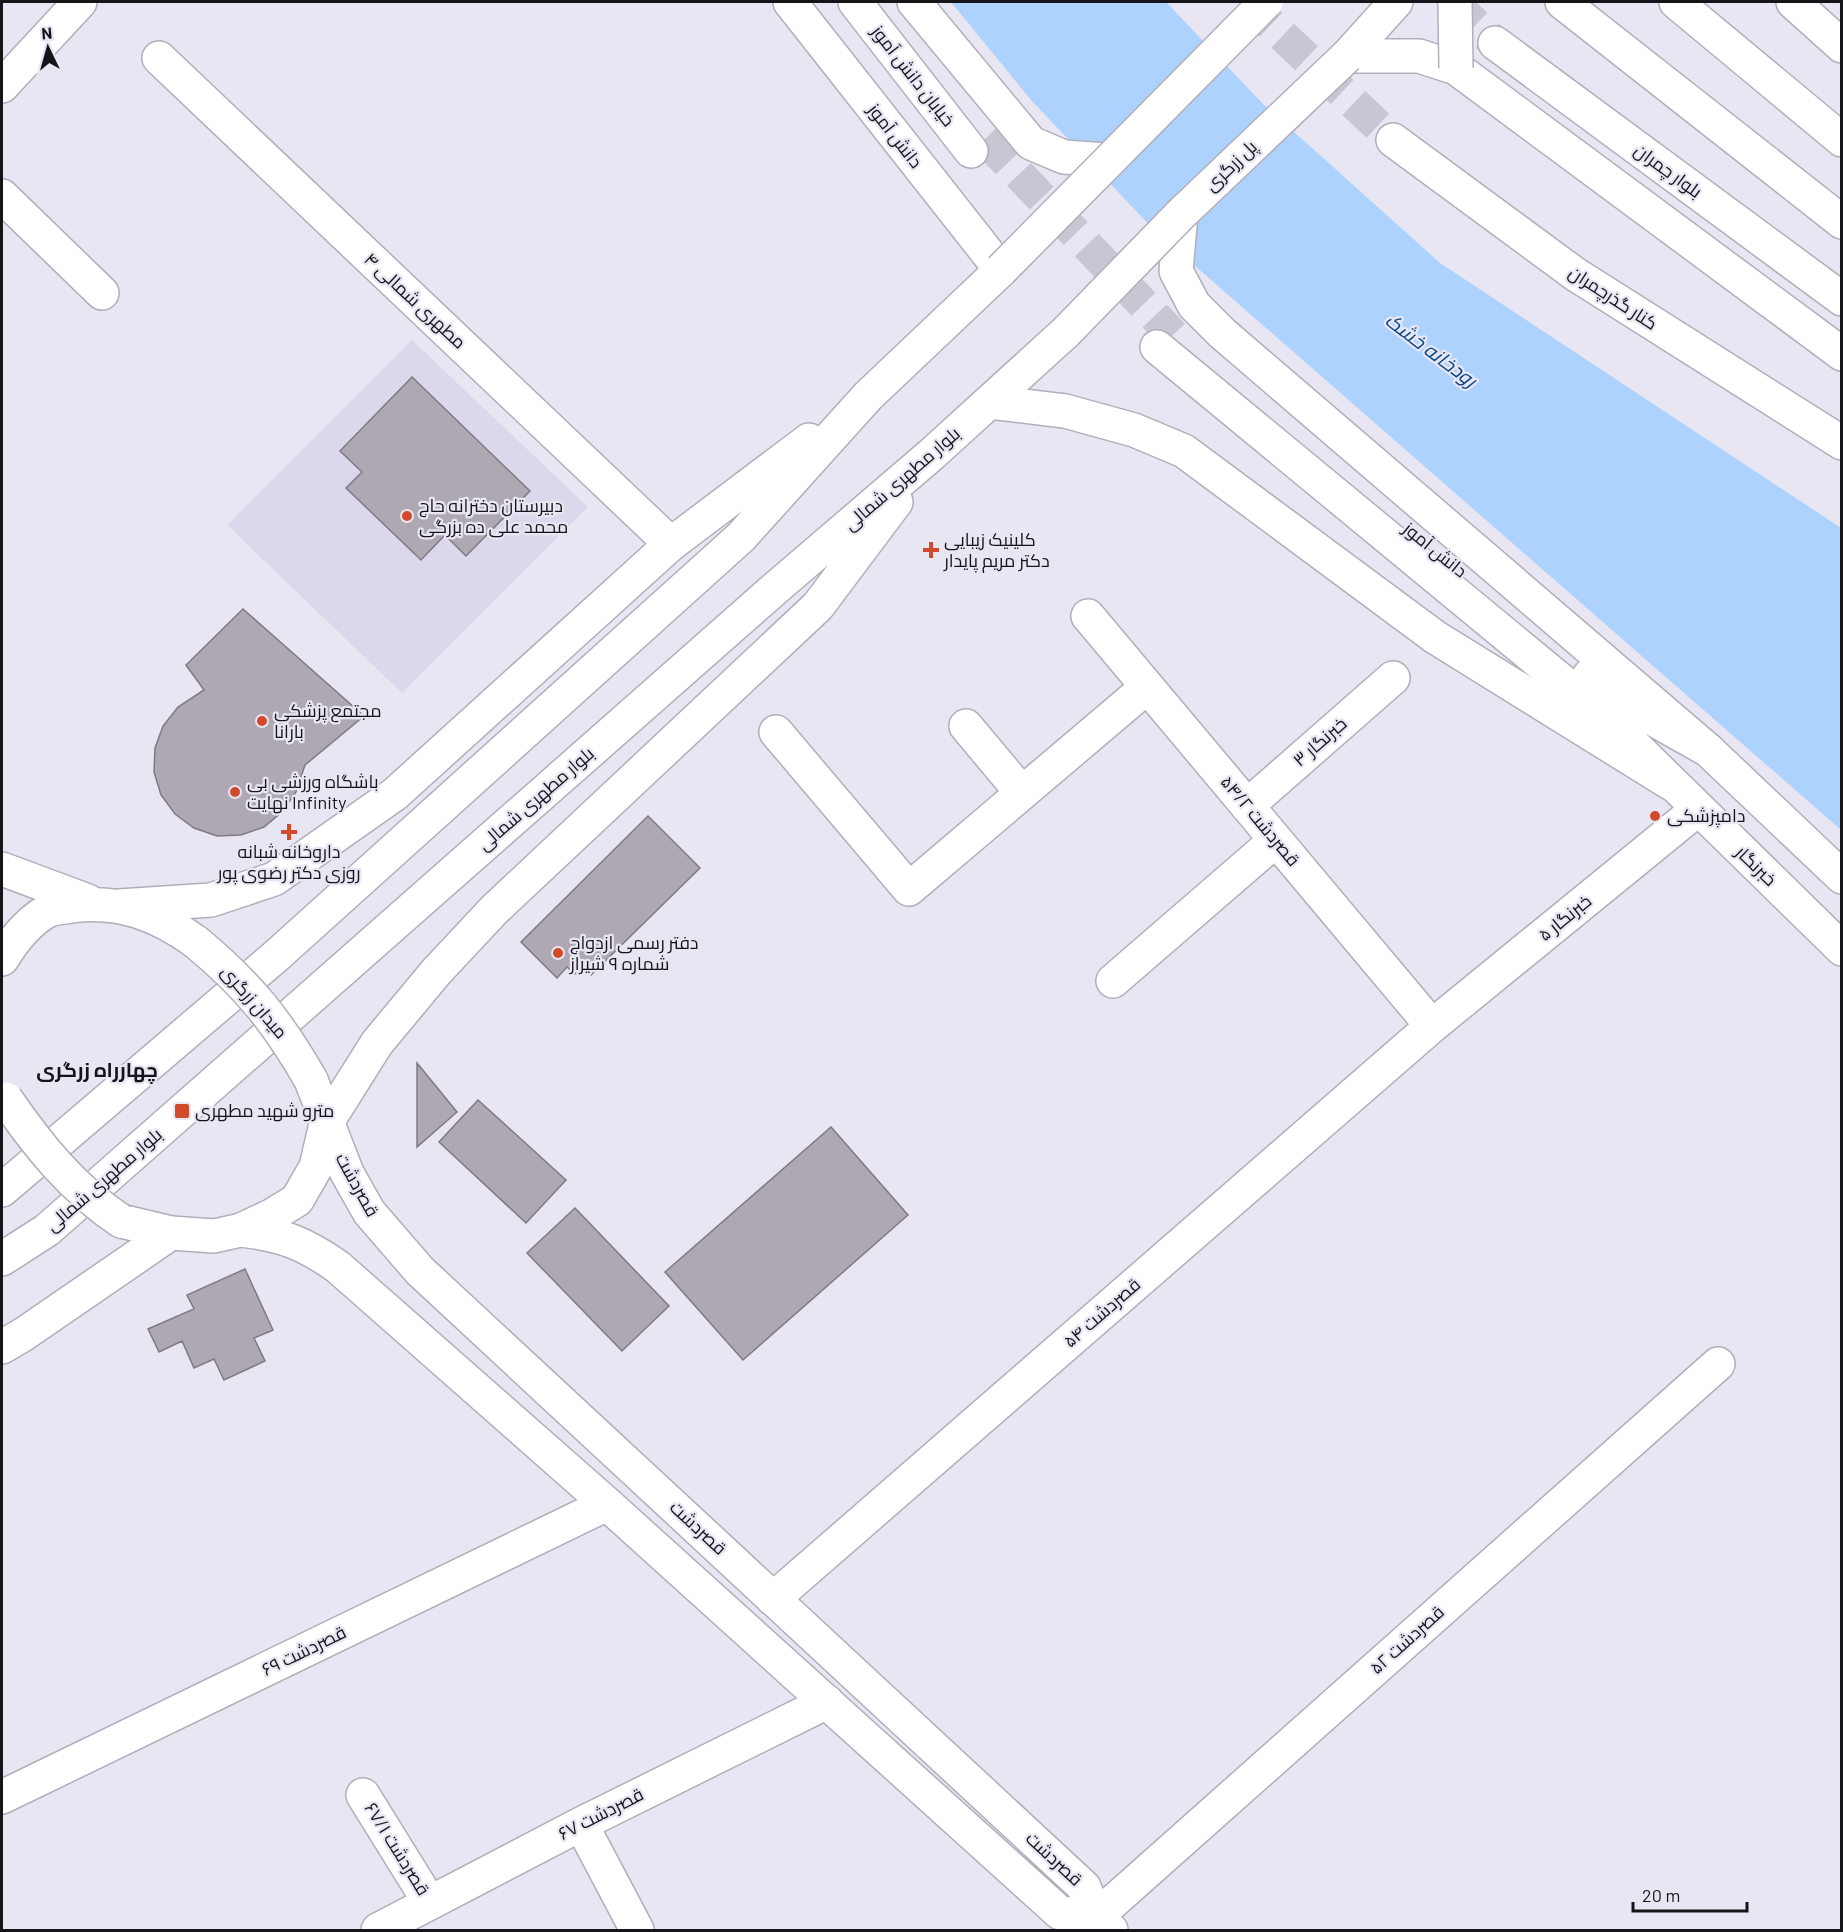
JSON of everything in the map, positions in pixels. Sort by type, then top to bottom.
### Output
[{"type":"main road","points":[[2,86],[80,2]]},
{"type":"main road","name":"دانش آموز","points":[[790,2],[1001,270]]},
{"type":"main road","name":"خیابان دانش آموز","points":[[855,2],[977,145],[880,2]]},
{"type":"main road","points":[[914,2],[1031,143],[1064,157],[1107,160]]},
{"type":"main road","points":[[2,1190],[275,957],[741,537],[868,396],[1001,270],[1107,160],[1266,2]]},
{"type":"main road","name":"پل زرگری","points":[[1066,332],[1181,214],[1347,56],[1396,2]]},
{"type":"main road","points":[[1455,2],[1456,68]]},
{"type":"main road","points":[[1562,2],[1842,222]]},
{"type":"main road","points":[[1676,2],[1842,140]]},
{"type":"main road","points":[[1793,2],[1842,46]]},
{"type":"main road","name":"بلوار چمران","points":[[1495,43],[1842,299]]},
{"type":"main road","points":[[1347,56],[1419,56],[1456,68],[1842,354]]},
{"type":"main road","name":"۴ مطهری شمالی","points":[[159,58],[671,544]]},
{"type":"main road","name":"کنار گذرچمران","points":[[1393,140],[1575,274],[1842,443]]},
{"type":"main road","points":[[2,196],[102,292]]},
{"type":"main road","points":[[1181,214],[1176,271],[1194,305],[1222,333],[1708,750],[1842,877]]},
{"type":"main road","name":"بلوار مطهرى شمالى","points":[[2,1259],[47,1230],[769,594],[932,454],[1066,332]]},
{"type":"main road","name":"دانش آموز","points":[[1670,783],[1603,715],[1165,341],[1614,697],[1708,750]]},
{"type":"main road","points":[[2,869],[105,904],[211,900],[274,879],[395,794],[671,544],[868,396]]},
{"type":"main road","points":[[989,402],[1065,411],[1134,430],[1184,450],[1435,637],[1670,783]]},
{"type":"main road","points":[[4,1092],[37,1145],[91,1201],[121,1221],[171,1233],[214,1236],[242,1230],[297,1200],[316,1167],[326,1124],[377,1043],[436,972],[494,910],[819,606],[932,454]]},
{"type":"main road","name":"۵۴/۲ قصردشت","points":[[1088,616],[1432,1026]]},
{"type":"main road","name":"۳ خبرنگار","points":[[1247,806],[1393,678]]},
{"type":"main road","points":[[776,732],[909,889],[1148,687]]},
{"type":"main road","points":[[966,726],[1022,793]]},
{"type":"main road","name":"خبرنگار","points":[[1670,783],[1842,949]]},
{"type":"main road","name":"۵ خبرنگار","points":[[1432,1026],[1698,809]]},
{"type":"main road","points":[[1113,981],[1276,840]]},
{"type":"main road","name":"میدان زرگری","points":[[2,959],[33,922],[50,910],[105,904],[145,912],[173,926],[235,974],[282,1030],[311,1080],[326,1124]]},
{"type":"main road","name":"۵۴ قصردشت","points":[[773,1599],[1432,1026]]},
{"type":"main road","name":"قصردشت","points":[[326,1124],[346,1173],[369,1212],[420,1271],[1084,1887],[1103,1924]]},
{"type":"main road","name":"قصردشت","points":[[242,1230],[276,1234],[309,1246],[338,1267],[607,1504],[1060,1913],[1103,1924]]},
{"type":"main road","points":[[2,1347],[171,1233]]},
{"type":"main road","name":"۵۲ قصردشت","points":[[1103,1924],[1718,1364]]},
{"type":"main road","name":"۶۹ قصردشت","points":[[2,1797],[607,1504]]},
{"type":"main road","name":"۶۷ قصردشت","points":[[378,1930],[581,1824],[827,1702]]},
{"type":"main road","name":"۶۷/۱ قصردشت","points":[[363,1795],[430,1903]]},
{"type":"main road","points":[[581,1824],[638,1930]]},
{"type":"shaded area","name":"دبیرستان دخترانه حاج محمد علی ده بزرگی","points":[[412,340],[588,507],[402,693],[227,525]]},
{"type":"water","name":"رودخانه خشک","points":[[951,2],[1166,2],[1263,104],[1440,263],[1841,528],[1841,830],[1155,231],[1031,100]]},
{"type":"building","points":[[412,377],[530,491],[466,556],[445,535],[421,560],[346,488],[362,472],[340,451]]},
{"type":"building","name":"مجتمع پزشکی بارانا","points":[[243,609],[364,716],[305,765],[296,792],[282,812],[264,827],[241,835],[217,836],[194,828],[175,814],[161,795],[154,772],[155,748],[163,726],[178,707],[204,690],[186,665]]},
{"type":"building","points":[[648,816],[700,868],[591,975],[582,967],[575,974],[567,967],[557,978],[521,942]]},
{"type":"building","points":[[417,1063],[457,1112],[417,1147]]},
{"type":"building","points":[[478,1100],[566,1180],[526,1223],[439,1142]]},
{"type":"building","points":[[831,1127],[908,1215],[743,1360],[665,1272]]},
{"type":"building","points":[[575,1208],[669,1306],[622,1351],[527,1253]]},
{"type":"building","points":[[245,1269],[273,1330],[254,1338],[265,1361],[224,1380],[214,1359],[194,1368],[182,1341],[159,1352],[148,1329],[194,1309],[187,1295]]},
{"type":"tunnel","points":[[1247,2],[1393,140]]},
{"type":"tunnel","points":[[1452,2],[1495,43]]},
{"type":"tunnel","points":[[985,139],[1173,335]]},
{"type":"place","name":"دبیرستان دخترانه حاج محمد علی ده بزرگی","points":[[407,516]]},
{"type":"place","name":"کلینیک زیبایی دکتر مریم پایدار","points":[[931,550]]},
{"type":"place","name":"مجتمع پزشکی بارانا","points":[[262,721]]},
{"type":"place","name":"باشگاه ورزشی بی نهایت Infinity","points":[[235,792]]},
{"type":"place","name":"دامپزشکی","points":[[1655,816]]},
{"type":"place","name":"داروخانه شبانه روزی دکتر رضوی پور","points":[[289,832]]},
{"type":"place","name":"دفتر رسمی ازدواج شماره ۹ شیراز","points":[[558,953]]},
{"type":"place","name":"مترو شهید مطهری","points":[[182,1111]]},
{"type":"district","name":"چهارراه زرگری","points":[[97,1070]]}]
